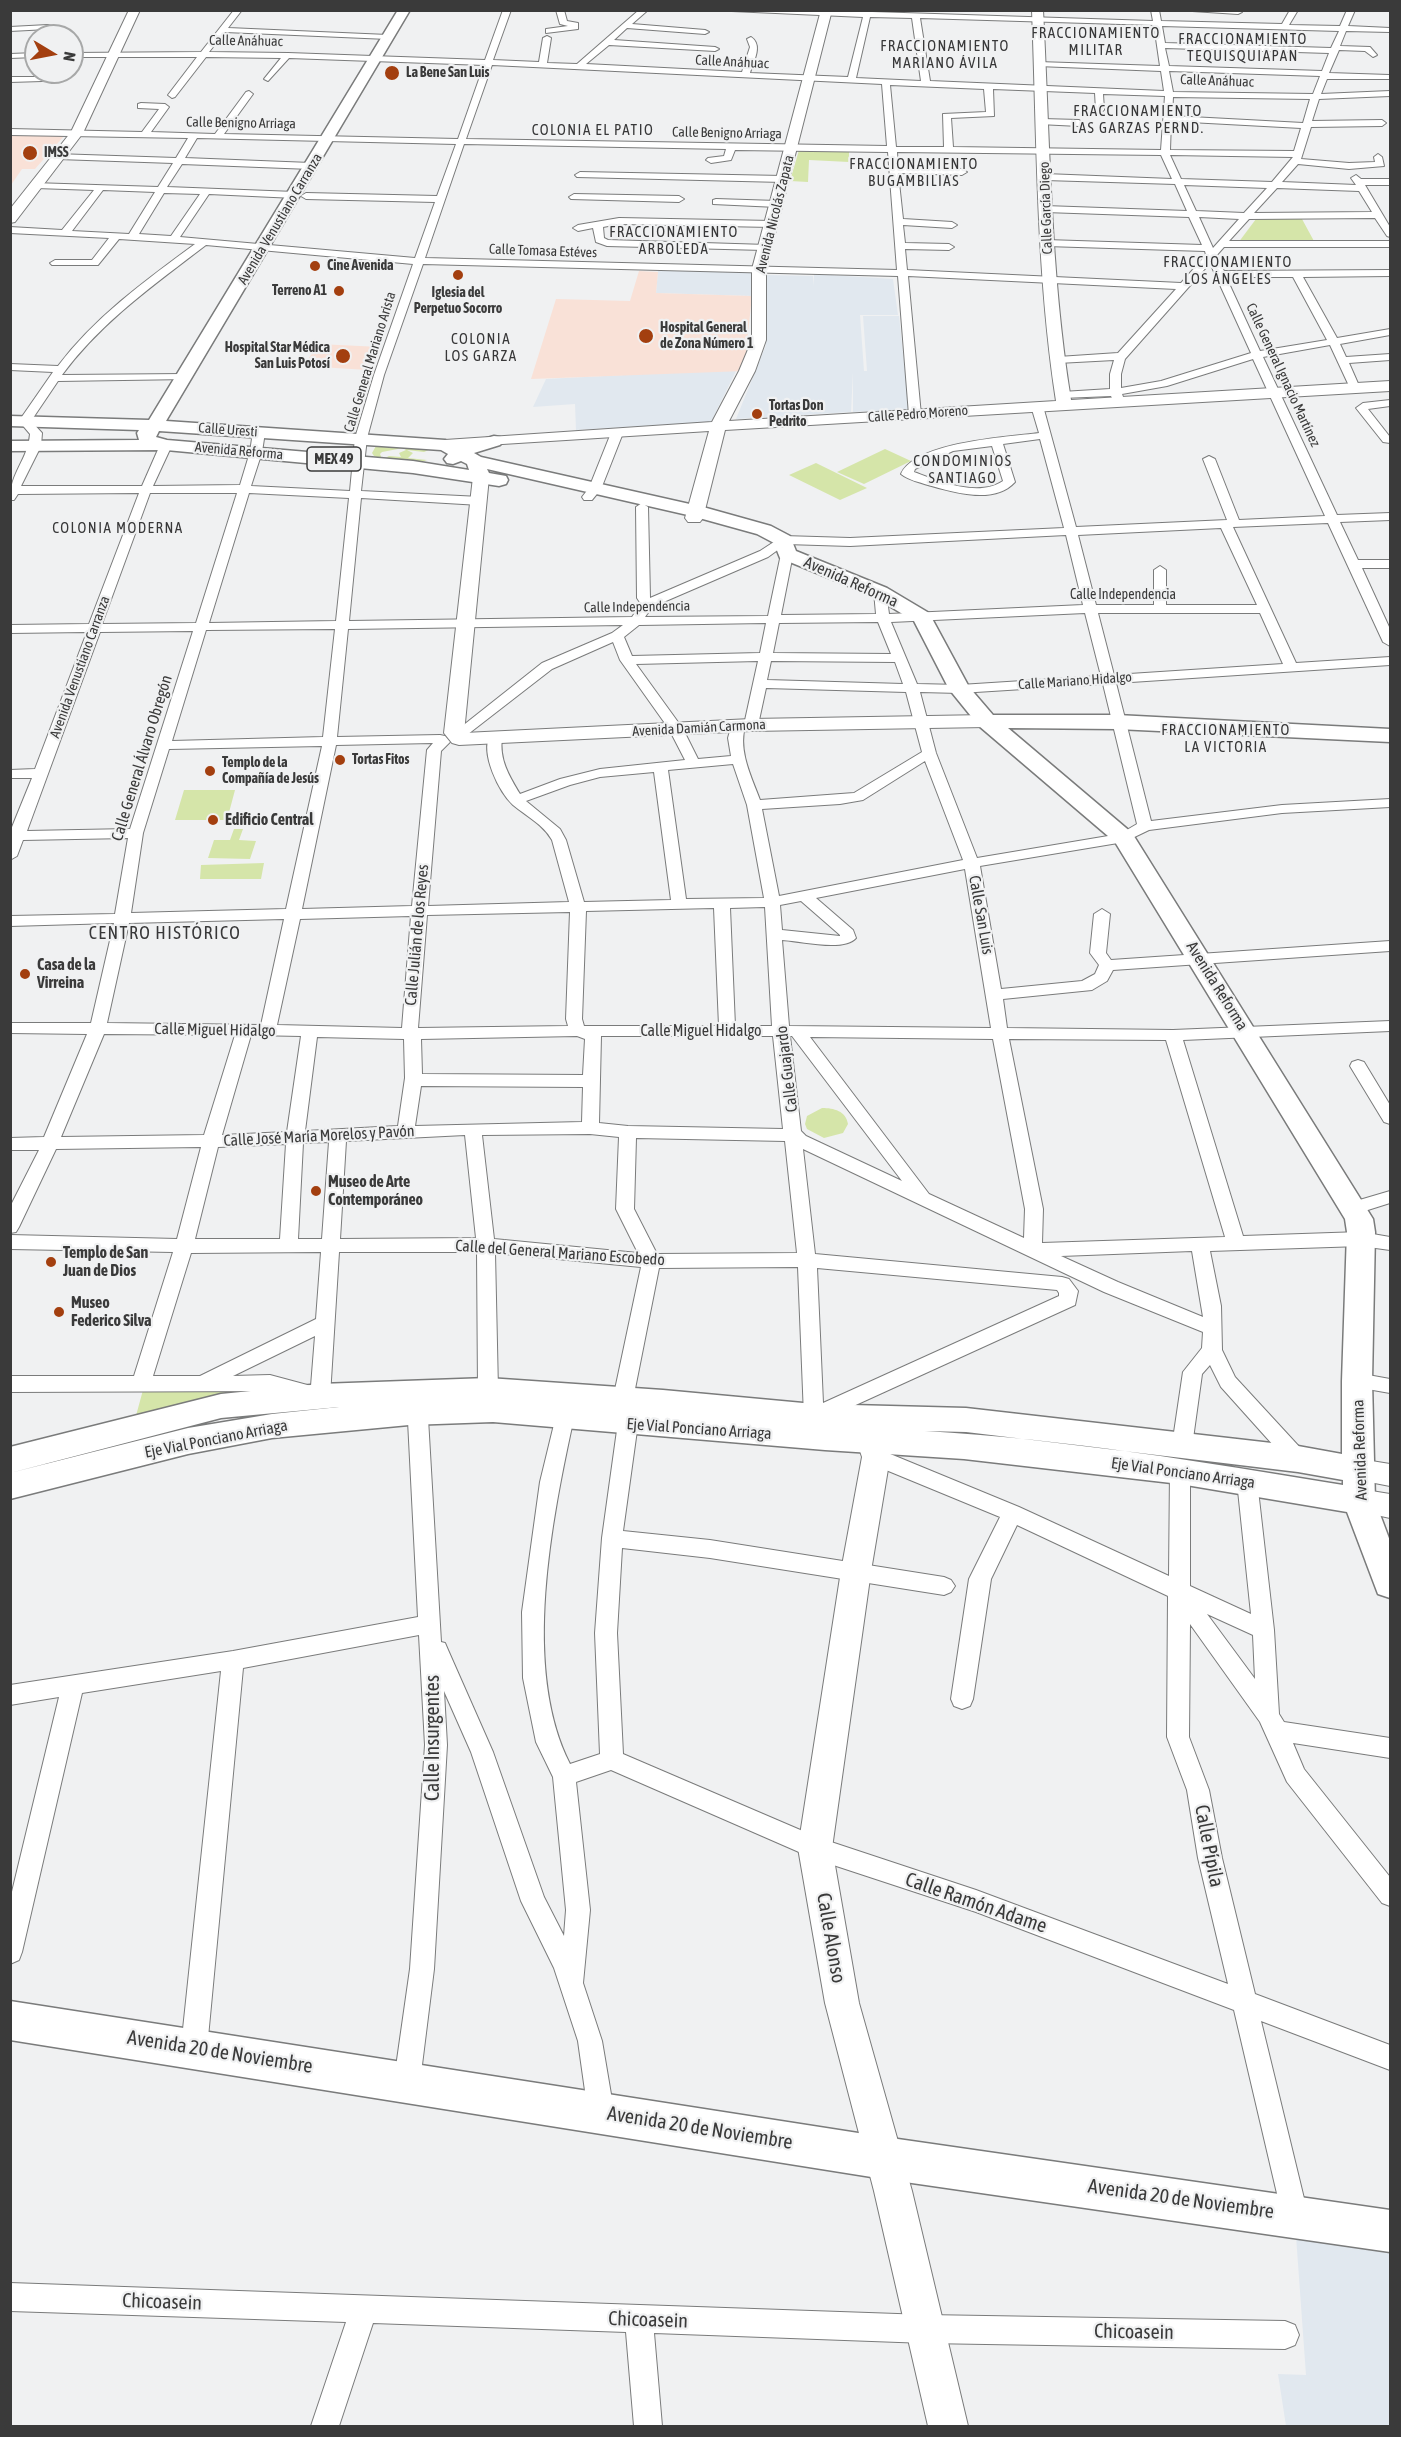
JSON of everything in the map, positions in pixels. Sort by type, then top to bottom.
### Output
[{"type":"main road","name":"Avenida Venustiano Carranza","points":[[300,195],[311,166],[335,138],[376,57],[404,10]]},
{"type":"main road","name":"Avenida Venustiano Carranza","points":[[161,426],[335,138],[391,57],[418,10]]},
{"type":"main road","name":"Avenida Venustiano Carranza","points":[[161,426],[185,377],[270,248]]},
{"type":"main road","name":"Calle Uresti","points":[[18,421],[234,430],[361,438],[452,448]]},
{"type":"main road","points":[[63,446],[49,441],[48,434],[58,426],[77,422]]},
{"type":"main road","points":[[161,426],[146,433],[146,437],[153,443],[165,446]]},
{"type":"main road","points":[[219,449],[234,447],[244,441],[244,435],[234,430]]},
{"type":"main road","points":[[452,448],[494,441]]},
{"type":"main road","name":"Avenida Reforma","points":[[10,446],[165,446],[413,467],[478,469],[695,514],[785,547],[880,592],[922,617],[960,689],[990,724],[1134,832],[1198,958],[1359,1219],[1361,1239],[1357,1381],[1370,1492],[1390,1584]]},
{"type":"main road","points":[[413,467],[447,463],[456,456],[452,448]]},
{"type":"main road","points":[[452,448],[478,469]]},
{"type":"main road","name":"Avenida Reforma","points":[[591,493],[648,508],[695,514]]},
{"type":"main road","name":"Avenida Damián Carmona","points":[[990,724],[1390,735]]},
{"type":"main road","name":"Avenida Damián Carmona","points":[[1216,732],[1390,745]]},
{"type":"main road","name":"Eje Vial Ponciano Arriaga","points":[[10,1485],[188,1442],[488,1390],[874,1449],[964,1446],[1181,1458],[1298,1459],[1370,1492]]},
{"type":"main road","name":"Eje Vial Ponciano Arriaga","points":[[10,1460],[220,1406],[320,1396],[564,1417],[626,1411],[966,1420],[1181,1458],[1247,1481],[1370,1492]]},
{"type":"main road","name":"Avenida 20 de Noviembre","points":[[10,2020],[885,2158],[1295,2215],[1390,2231]]},
{"type":"street","points":[[10,219],[77,133],[135,10]]},
{"type":"street","points":[[172,95],[238,10]]},
{"type":"street","name":"Calle General Mariano Arista","points":[[268,1030],[330,740],[361,438],[379,375],[439,199],[507,10]]},
{"type":"street","points":[[543,65],[548,34],[576,25],[563,22],[560,10]]},
{"type":"street","points":[[578,67],[644,10]]},
{"type":"street","points":[[714,10],[867,15],[878,13],[916,17],[1037,15],[1088,21],[1386,30],[1390,40]]},
{"type":"street","points":[[1088,10],[1088,21]]},
{"type":"street","name":"Calle General Ignacio Martínez","points":[[1155,10],[1169,93],[1165,153],[1256,355],[1334,519],[1352,564],[1390,642]]},
{"type":"street","points":[[1181,10],[1238,11]]},
{"type":"street","points":[[1284,27],[1294,10]]},
{"type":"street","points":[[1351,10],[1315,98],[1298,158],[1248,216],[1210,251],[1184,286],[1122,356],[1116,369],[1117,397],[1256,355],[1390,332]]},
{"type":"street","points":[[1227,26],[1238,11]]},
{"type":"street","points":[[754,22],[758,12]]},
{"type":"street","name":"Avenida Nicolás Zapata","points":[[695,514],[718,426],[747,371],[759,340],[759,269],[826,12]]},
{"type":"street","points":[[851,81],[867,15]]},
{"type":"street","name":"Calle García Diego","points":[[1037,15],[1046,243],[1063,400]]},
{"type":"street","points":[[916,17],[926,84]]},
{"type":"street","points":[[626,27],[705,32]]},
{"type":"street","points":[[222,30],[388,37]]},
{"type":"street","points":[[745,76],[754,47],[751,39]]},
{"type":"street","points":[[606,42],[715,49]]},
{"type":"street","points":[[1162,45],[1356,49]]},
{"type":"street","name":"Calle Anáhuac","points":[[84,55],[391,57],[851,81],[1337,100],[1390,94]]},
{"type":"street","points":[[268,79],[288,55]]},
{"type":"street","points":[[1038,64],[1374,77]]},
{"type":"street","points":[[886,82],[915,415]]},
{"type":"street","points":[[949,149],[946,116],[991,114],[988,86]]},
{"type":"street","points":[[1099,90],[1100,110]]},
{"type":"street","points":[[218,136],[249,94]]},
{"type":"street","points":[[141,106],[165,107],[145,134]]},
{"type":"street","points":[[1167,118],[1307,125],[1382,123]]},
{"type":"street","points":[[1042,122],[1079,123]]},
{"type":"street","name":"Calle Benigno Arriaga","points":[[10,132],[1165,153],[1298,158],[1349,166],[1381,164],[1378,157],[1390,157]]},
{"type":"street","points":[[132,237],[194,136]]},
{"type":"street","points":[[635,155],[636,144]]},
{"type":"street","points":[[666,157],[668,145]]},
{"type":"street","points":[[711,160],[728,159],[730,146]]},
{"type":"street","points":[[58,156],[311,166]]},
{"type":"street","points":[[1349,166],[1390,234]]},
{"type":"street","points":[[894,170],[962,172]]},
{"type":"street","points":[[679,199],[573,201],[580,171],[686,177],[783,179]]},
{"type":"street","points":[[674,210],[686,177]]},
{"type":"street","points":[[1045,177],[1274,185],[1359,185],[1390,182]]},
{"type":"street","points":[[36,185],[439,199]]},
{"type":"street","points":[[65,233],[100,188]]},
{"type":"street","points":[[174,239],[206,192]]},
{"type":"street","points":[[716,202],[777,204]]},
{"type":"street","points":[[1045,209],[1248,216],[1378,215]]},
{"type":"street","points":[[578,228],[619,221],[772,224]]},
{"type":"street","points":[[662,244],[668,222]]},
{"type":"street","points":[[898,222],[952,225]]},
{"type":"street","points":[[598,224],[598,238],[607,243],[765,246]]},
{"type":"street","name":"Calle Tomasa Estéves","points":[[10,230],[174,239],[418,261],[903,273],[1184,286]]},
{"type":"street","points":[[55,263],[95,263],[116,236]]},
{"type":"street","points":[[204,242],[131,297],[88,337],[18,421],[36,433],[35,446],[12,492],[244,489],[480,501]]},
{"type":"street","points":[[1046,243],[1210,251]]},
{"type":"street","points":[[1220,244],[1390,244]]},
{"type":"street","points":[[899,246],[949,247]]},
{"type":"street","points":[[613,267],[615,252]]},
{"type":"street","points":[[1296,273],[1342,360],[1361,388],[1385,403]]},
{"type":"street","points":[[1220,274],[1390,273]]},
{"type":"street","points":[[1058,360],[1122,356]]},
{"type":"street","points":[[1342,360],[1390,357]]},
{"type":"street","points":[[13,371],[185,377]]},
{"type":"street","name":"Calle Pedro Moreno","points":[[494,441],[915,415],[1037,406],[1063,400],[1274,393],[1390,386]]},
{"type":"street","points":[[1385,403],[1362,408],[1387,440],[1390,440]]},
{"type":"street","points":[[1037,406],[1071,531],[1107,679],[1118,728],[1134,832]]},
{"type":"street","name":"Calle General Álvaro Obregón","points":[[10,1227],[50,1144],[98,1028],[122,920],[136,833],[256,452],[259,432]]},
{"type":"street","points":[[591,493],[617,433]]},
{"type":"street","points":[[996,441],[1009,482],[1005,487],[978,492],[939,484],[907,474],[910,466],[950,448],[996,441],[1046,435]]},
{"type":"street","name":"Avenida Venustiano Carranza","points":[[10,856],[14,836],[41,773],[146,489],[165,446]]},
{"type":"street","points":[[1209,459],[1230,523],[1292,668]]},
{"type":"street","name":"Calle Julián de los Reyes","points":[[406,1131],[413,1080],[412,1034],[409,1025],[434,750],[451,738],[480,501],[478,469]]},
{"type":"street","points":[[647,604],[643,598],[648,508]]},
{"type":"street","points":[[451,738],[547,666],[617,636],[635,622],[647,604],[785,547],[1390,516]]},
{"type":"street","name":"Calle Guajardo","points":[[785,547],[760,684],[744,726],[735,738],[739,759],[754,805],[772,902],[789,1032],[795,1135],[807,1260],[814,1416]]},
{"type":"street","points":[[1352,564],[1390,564]]},
{"type":"street","points":[[1160,570],[1160,609]]},
{"type":"street","name":"Calle San Luis","points":[[880,592],[883,618],[897,658],[931,723],[929,753],[972,863],[1000,1033],[1034,1209],[1033,1250]]},
{"type":"street","name":"Calle Independencia","points":[[10,629],[340,627],[773,618],[883,618],[1090,609],[1265,609]]},
{"type":"street","points":[[617,636],[627,660],[676,729],[694,764]]},
{"type":"street","points":[[627,660],[765,657],[897,658]]},
{"type":"street","name":"Calle Mariano Hidalgo","points":[[760,684],[960,689],[1390,661]]},
{"type":"street","name":"Avenida Damián Carmona","points":[[163,744],[495,738],[744,726],[990,724]]},
{"type":"street","points":[[495,738],[493,750],[500,773],[516,800],[553,829],[559,840],[578,906],[574,1018],[578,1031],[593,1036],[590,1128]]},
{"type":"street","points":[[754,805],[858,797],[929,753]]},
{"type":"street","points":[[516,800],[565,782],[600,773],[739,759]]},
{"type":"street","points":[[661,768],[679,905]]},
{"type":"street","points":[[10,774],[41,773]]},
{"type":"street","points":[[10,921],[772,902],[1134,832],[1282,809],[1390,803]]},
{"type":"street","points":[[14,836],[136,833]]},
{"type":"street","points":[[775,934],[842,941],[849,938],[847,933],[805,896]]},
{"type":"street","points":[[722,904],[727,1032]]},
{"type":"street","points":[[1102,914],[1098,953],[1107,965]]},
{"type":"street","points":[[1107,965],[1390,946]]},
{"type":"street","points":[[995,995],[1086,986],[1101,977],[1107,965]]},
{"type":"street","name":"Calle Miguel Hidalgo","points":[[10,1028],[268,1030],[412,1034],[578,1031],[1173,1035],[1390,1026]]},
{"type":"street","points":[[141,1384],[184,1246],[244,1031]]},
{"type":"street","points":[[290,1245],[295,1138],[310,1031]]},
{"type":"street","points":[[789,1032],[924,1197]]},
{"type":"street","points":[[1173,1035],[1236,1243]]},
{"type":"street","points":[[1358,1066],[1390,1118]]},
{"type":"street","points":[[413,1080],[591,1081]]},
{"type":"street","name":"Calle José María Morelos y Pavón","points":[[10,1144],[212,1141],[473,1129],[590,1128],[628,1132],[795,1135]]},
{"type":"street","points":[[473,1129],[486,1245],[488,1390]]},
{"type":"street","points":[[564,1776],[612,1760],[606,1633],[612,1538],[626,1411],[651,1261],[625,1209],[628,1132]]},
{"type":"street","points":[[795,1135],[800,1140],[1110,1287],[1211,1328]]},
{"type":"street","points":[[10,1384],[141,1384],[205,1381],[270,1383],[320,1396],[323,1324],[338,1136]]},
{"type":"street","points":[[1352,1209],[1390,1197]]},
{"type":"street","points":[[1033,1250],[1361,1239],[1390,1243]]},
{"type":"street","name":"Calle del General Mariano Escobedo","points":[[10,1242],[184,1246],[486,1245],[651,1261],[807,1260],[1062,1284],[1069,1291]]},
{"type":"street","points":[[1200,1244],[1212,1306],[1212,1350],[1228,1382],[1298,1459]]},
{"type":"street","points":[[814,1416],[1068,1300],[1069,1291],[1110,1287]]},
{"type":"street","points":[[205,1381],[323,1324]]},
{"type":"street","name":"Calle Pípila","points":[[1212,1350],[1193,1371],[1181,1458],[1178,1737],[1198,1790],[1210,1857],[1295,2215]]},
{"type":"street","points":[[1357,1381],[1390,1386]]},
{"type":"street","name":"Calle Insurgentes","points":[[407,2081],[422,1969],[436,1756],[436,1715],[418,1403]]},
{"type":"street","points":[[564,1417],[550,1482],[533,1612],[534,1678],[547,1742],[564,1776],[578,1910],[572,1985]]},
{"type":"street","points":[[874,1449],[1263,1630]]},
{"type":"street","name":"Calle Alonso","points":[[874,1449],[815,1848],[842,2003],[885,2158],[948,2427]]},
{"type":"street","name":"Eje Vial Ponciano Arriaga","points":[[1370,1492],[1390,1475]]},
{"type":"street","points":[[1247,1481],[1273,1723]]},
{"type":"street","points":[[962,1699],[980,1580],[1012,1513]]},
{"type":"street","points":[[612,1538],[856,1571],[944,1586]]},
{"type":"street","points":[[1178,1590],[1273,1723],[1296,1775],[1390,1895]]},
{"type":"street","points":[[10,1695],[431,1630],[482,1752],[533,1900],[565,1964],[590,2041],[601,2112]]},
{"type":"street","points":[[194,2048],[233,1659]]},
{"type":"street","points":[[10,1952],[73,1686]]},
{"type":"street","points":[[1273,1723],[1390,1748]]},
{"type":"street","name":"Calle Ramón Adame","points":[[612,1760],[815,1848],[976,1901],[1390,2057]]},
{"type":"street","name":"Chicoasein","points":[[10,2297],[364,2308],[639,2320],[1285,2335]]},
{"type":"street","points":[[325,2427],[364,2308]]},
{"type":"street","points":[[639,2320],[648,2427]]},
{"type":"shaded area","name":"IMSS","points":[[11,135],[64,136],[35,169],[22,169],[11,185]]},
{"type":"shaded area","points":[[658,270],[751,273],[752,296],[656,293]]},
{"type":"shaded area","name":"Hospital General de Zona Número 1","points":[[639,271],[658,272],[656,293],[752,296],[744,371],[531,379],[556,299],[630,301]]},
{"type":"shaded area","points":[[814,274],[893,279],[898,315],[860,315],[864,371],[867,371],[863,316],[899,316],[909,409],[853,412],[853,372],[851,412],[736,419],[766,345],[766,275],[813,276],[814,286]]},
{"type":"shaded area","name":"Hospital Star Médica San Luis Potosí","points":[[319,344],[380,347],[371,369],[368,370],[303,366]]},
{"type":"shaded area","points":[[736,371],[711,422],[576,430],[575,404],[533,407],[546,379]]},
{"type":"shaded area","points":[[1296,2236],[1390,2251],[1390,2426],[1286,2426],[1278,2374],[1306,2375]]},
{"type":"green space","points":[[799,150],[849,152],[849,162],[809,160],[808,182],[790,181]]},
{"type":"green space","points":[[1256,219],[1302,219],[1315,243],[1238,243]]},
{"type":"green space","points":[[376,446],[431,449],[424,452],[407,450],[413,453],[408,458],[427,460],[421,462],[385,458],[401,457],[399,453],[406,450],[403,448],[382,452],[380,454],[382,459],[372,453]]},
{"type":"green space","points":[[885,449],[911,461],[864,484],[837,472]]},
{"type":"green space","points":[[816,463],[867,488],[840,500],[789,475]]},
{"type":"green space","points":[[184,790],[235,790],[227,820],[175,820]]},
{"type":"green space","points":[[234,829],[243,829],[239,840],[256,841],[250,859],[208,858],[214,840],[230,840]]},
{"type":"green space","points":[[264,863],[261,879],[200,879],[201,865]]},
{"type":"green space","points":[[822,1108],[835,1110],[845,1116],[848,1124],[843,1133],[824,1138],[807,1129],[805,1124],[807,1116]]},
{"type":"green space","points":[[243,1388],[242,1392],[134,1423],[143,1390]]},
{"type":"place","name":"La Bene San Luis","points":[[392,73]]},
{"type":"place","name":"IMSS","points":[[30,153]]},
{"type":"place","name":"Cine Avenida","points":[[315,266]]},
{"type":"place","name":"Iglesia del Perpetuo Socorro","points":[[458,275]]},
{"type":"place","name":"Terreno A1","points":[[339,291]]},
{"type":"place","name":"Hospital General de Zona Número 1","points":[[646,336]]},
{"type":"place","name":"Hospital Star Médica San Luis Potosí","points":[[343,356]]},
{"type":"place","name":"Tortas Don Pedrito","points":[[757,414]]},
{"type":"place","name":"Tortas Fitos","points":[[340,760]]},
{"type":"place","name":"Templo de la Compañía de Jesús","points":[[210,771]]},
{"type":"place","name":"Edificio Central","points":[[213,820]]},
{"type":"place","name":"Casa de la Virreina","points":[[25,974]]},
{"type":"place","name":"Museo de Arte Contemporáneo","points":[[316,1191]]},
{"type":"place","name":"Templo de San Juan de Dios","points":[[51,1262]]},
{"type":"place","name":"Museo Federico Silva","points":[[59,1312]]},
{"type":"district","name":"FRACCIONAMIENTO MILITAR","points":[[1096,42]]},
{"type":"district","name":"FRACCIONAMIENTO TEQUISQUIAPAN","points":[[1243,48]]},
{"type":"district","name":"FRACCIONAMIENTO MARIANO ÁVILA","points":[[945,54]]},
{"type":"district","name":"FRACCIONAMIENTO LAS GARZAS PERND.","points":[[1138,120]]},
{"type":"district","name":"COLONIA EL PATIO","points":[[593,130]]},
{"type":"district","name":"FRACCIONAMIENTO BUGAMBILIAS","points":[[914,172]]},
{"type":"district","name":"FRACCIONAMIENTO ARBOLEDA","points":[[674,240]]},
{"type":"district","name":"FRACCIONAMIENTO LOS ÁNGELES","points":[[1228,270]]},
{"type":"district","name":"COLONIA LOS GARZA","points":[[481,348]]},
{"type":"district","name":"CONDOMINIOS SANTIAGO","points":[[963,470]]},
{"type":"district","name":"COLONIA MODERNA","points":[[118,528]]},
{"type":"district","name":"FRACCIONAMIENTO LA VICTORIA","points":[[1226,738]]},
{"type":"district","name":"CENTRO HISTÓRICO","points":[[165,933]]}]
